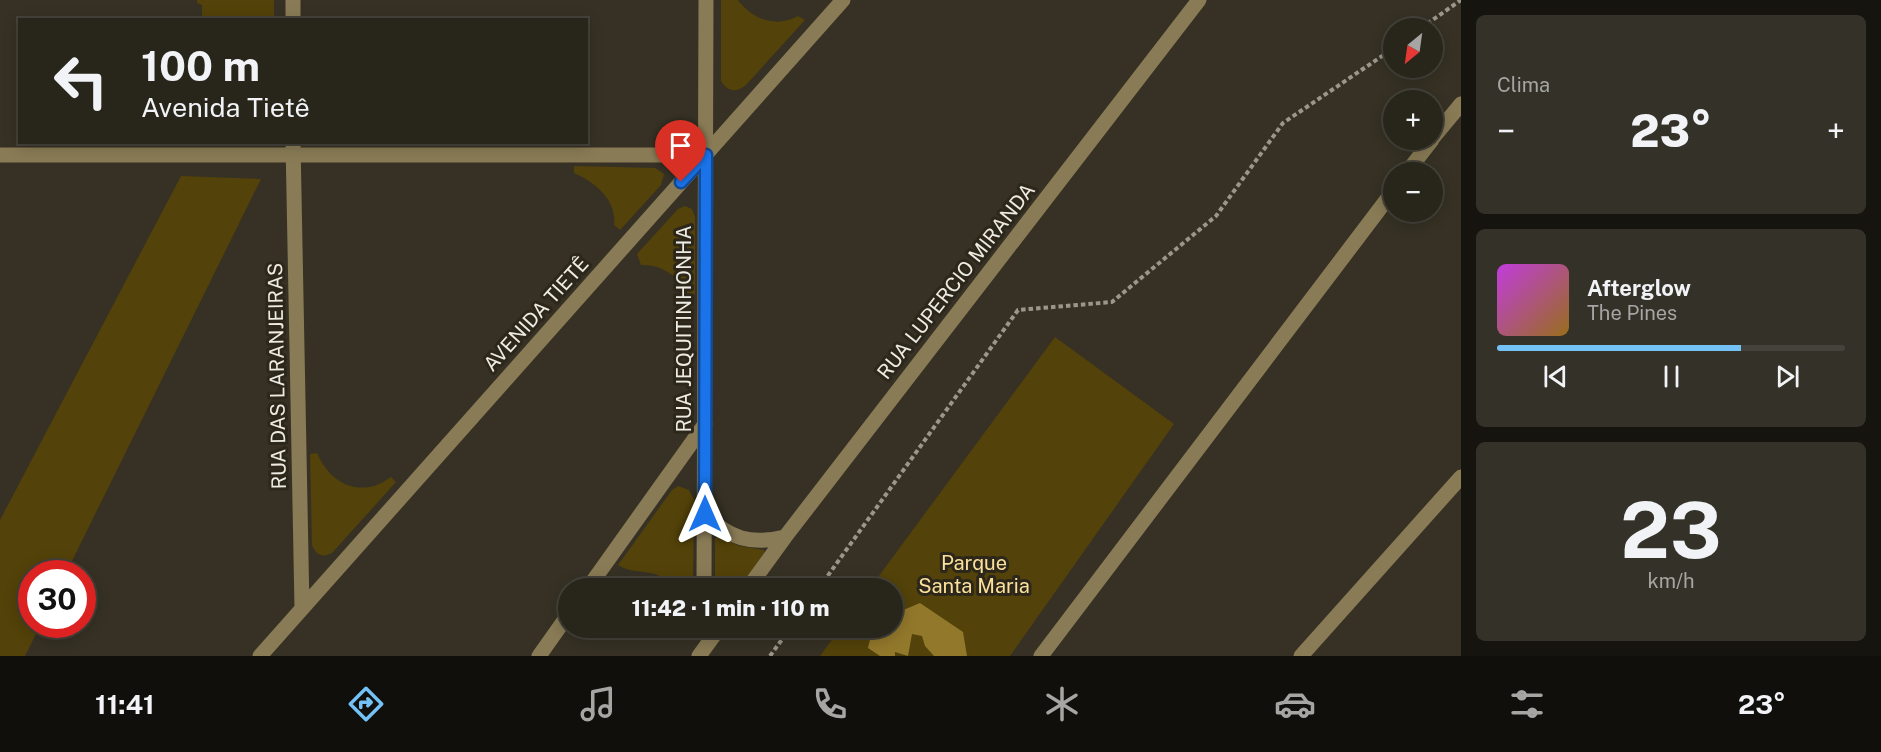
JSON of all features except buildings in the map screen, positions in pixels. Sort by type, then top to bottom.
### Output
[{"type":"street","points":[[292,0],[293,18]]},
{"type":"street","name":"RUA JEQUITINHONHA","points":[[704,578],[706,0]]},
{"type":"street","name":"AVENIDA TIETÊ","points":[[260,656],[843,0]]},
{"type":"street","name":"RUA LUPERCIO MIRANDA","points":[[755,578],[1199,0]]},
{"type":"street","points":[[1443,126],[1461,104]]},
{"type":"street","points":[[0,155],[293,149],[706,155]]},
{"type":"street","name":"RUA DAS LARANJEIRAS","points":[[293,149],[303,608]]},
{"type":"street","points":[[1415,162],[1424,150]]},
{"type":"street","points":[[1041,656],[1383,205]]},
{"type":"street","points":[[595,578],[705,424]]},
{"type":"street","points":[[1301,656],[1461,477]]},
{"type":"street","points":[[705,514],[715,524],[741,538],[756,541],[785,537]]},
{"type":"street","points":[[539,656],[558,629]]},
{"type":"street","points":[[708,638],[709,642]]},
{"type":"street","points":[[699,656],[712,638]]},
{"type":"path","points":[[1435,18],[1461,0]]},
{"type":"path","points":[[826,578],[1018,310],[1112,302],[1216,216],[1283,123],[1383,55]]},
{"type":"path","points":[[770,656],[783,638]]},
{"type":"green space","points":[[197,0],[274,0],[274,18],[202,18],[202,5],[197,3]]},
{"type":"green space","points":[[721,0],[738,0],[751,13],[765,20],[790,20],[798,16],[805,20],[746,85],[736,90],[729,89],[721,81]]},
{"type":"green space","points":[[574,166],[655,168],[664,174],[661,185],[620,230],[614,225],[612,208],[603,193],[590,181],[574,173]]},
{"type":"green space","points":[[181,176],[261,179],[72,560],[18,560],[18,638],[34,638],[25,656],[0,656],[0,520]]},
{"type":"green space","points":[[685,206],[692,209],[695,217],[695,294],[687,294],[668,272],[656,267],[641,265],[637,254],[678,209]]},
{"type":"green space","name":"Parque Santa Maria","points":[[1055,337],[1174,424],[1010,656],[820,656],[833,638],[903,638],[903,578],[877,578]]},
{"type":"green space","points":[[317,453],[326,469],[347,485],[364,488],[374,486],[391,477],[396,482],[332,553],[325,555],[317,553],[312,545],[310,454]]},
{"type":"green space","points":[[678,486],[689,490],[694,499],[693,578],[663,578],[618,565],[672,490]]},
{"type":"green space","points":[[718,536],[739,546],[764,550],[764,553],[746,578],[715,578],[715,539]]},
{"type":"shaded area","points":[[920,603],[963,632],[967,656],[934,656],[925,646],[922,636],[912,634],[908,656],[895,652],[895,656],[880,656],[868,648],[871,638],[903,638],[903,610]]},
{"type":"route","points":[[681,182],[706,155],[705,514]]}]
